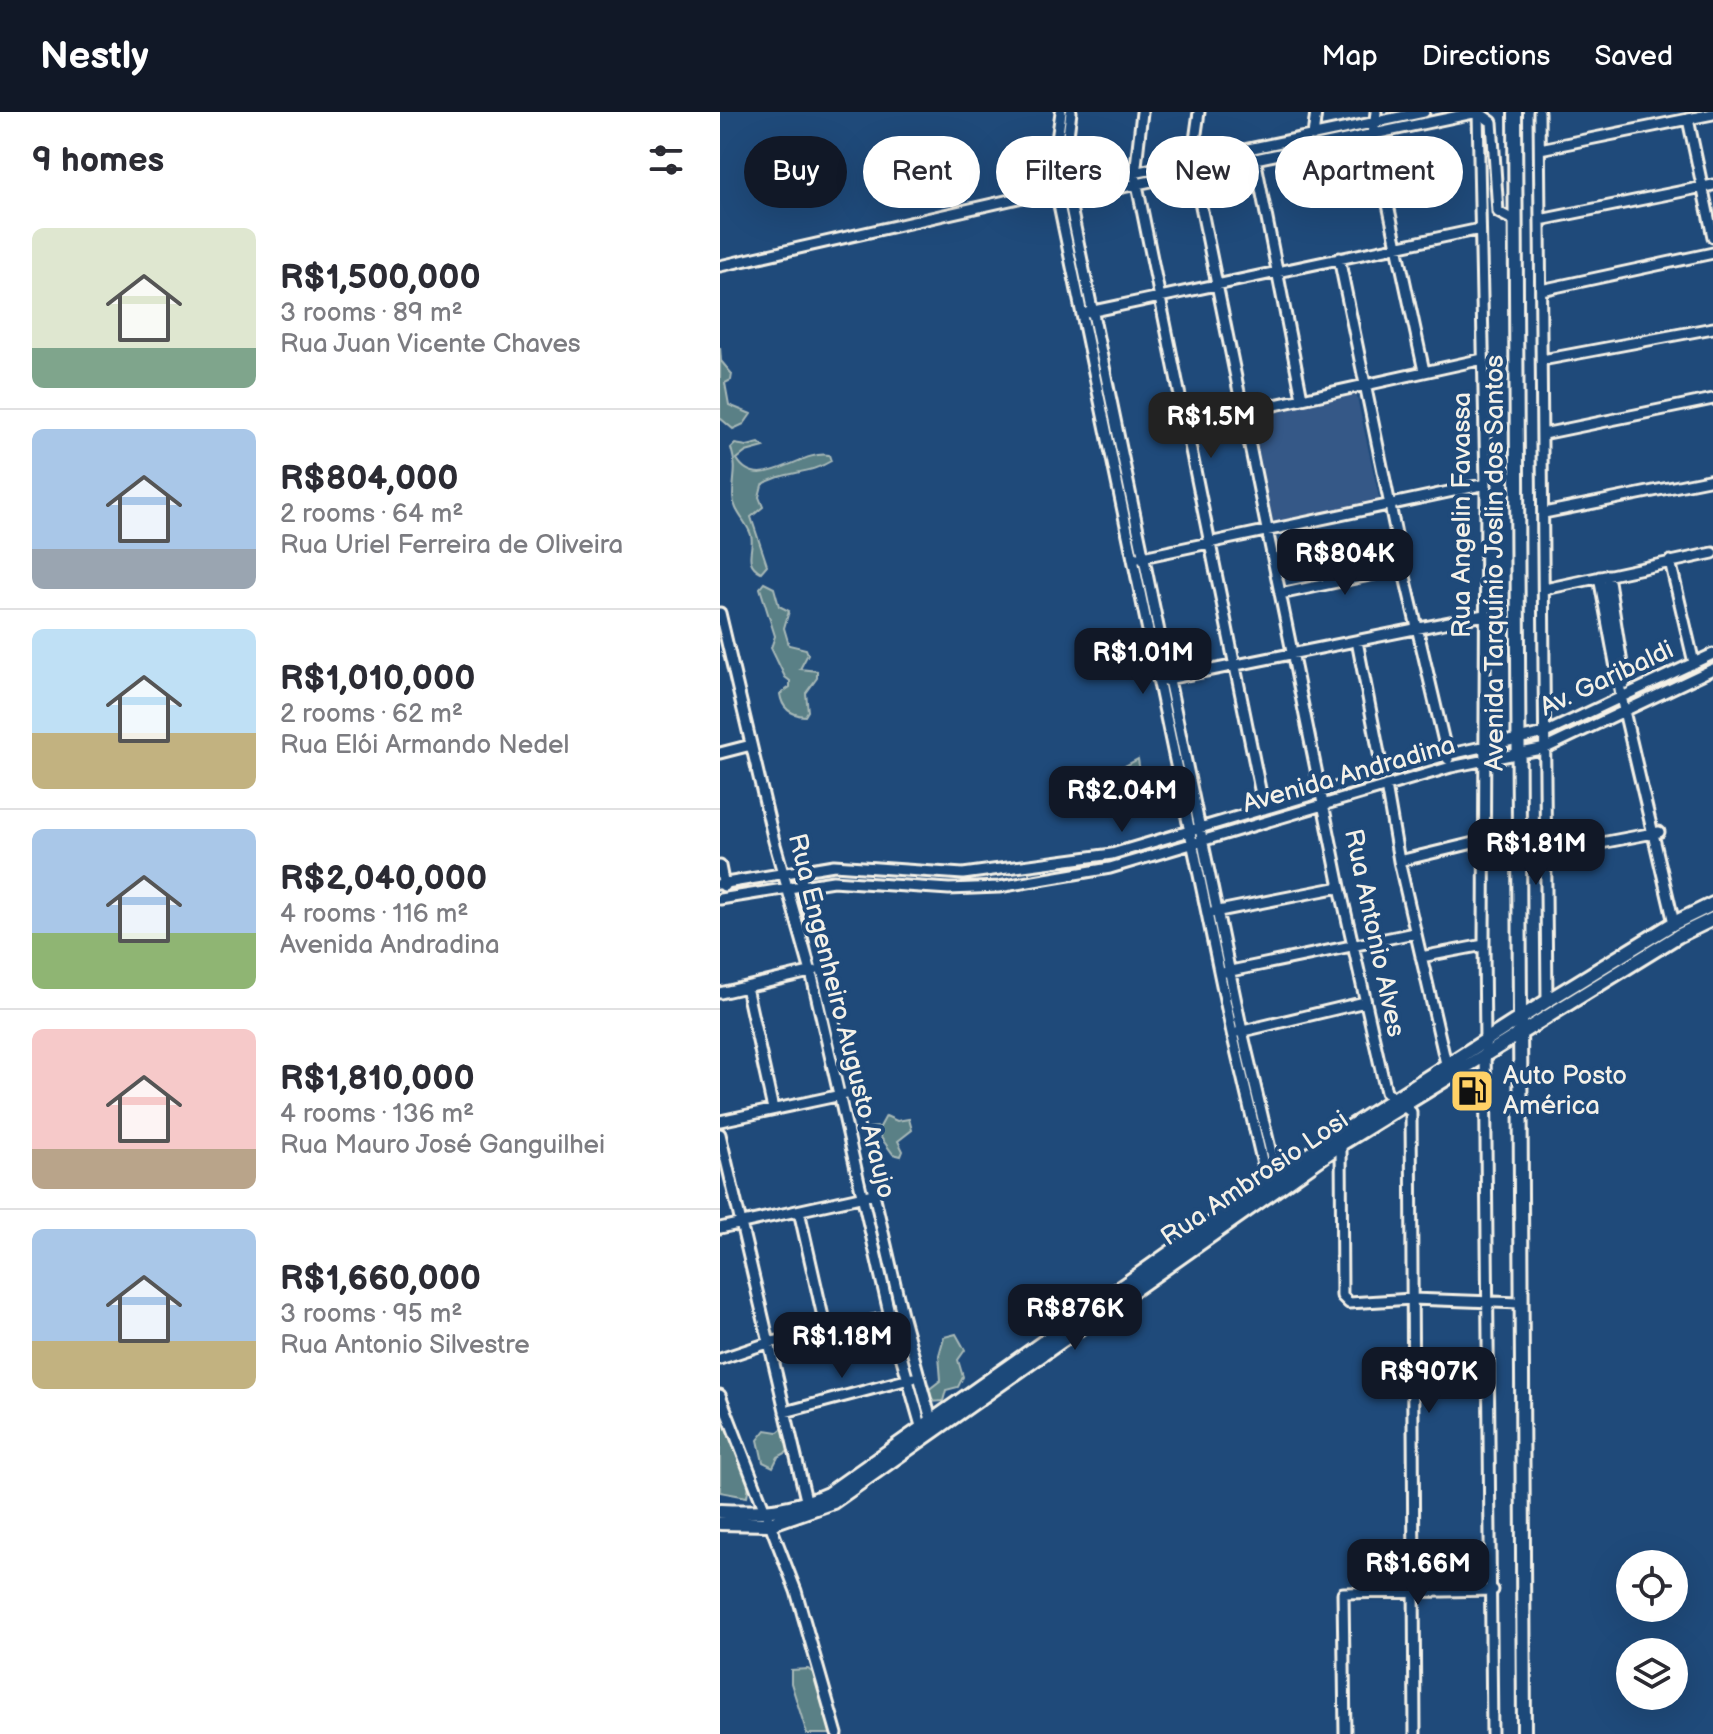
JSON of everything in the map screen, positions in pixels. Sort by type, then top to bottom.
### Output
[{"type":"street","points":[[1058,136],[1061,112]]},
{"type":"street","points":[[1067,136],[1071,112]]},
{"type":"street","points":[[1142,112],[1135,175],[1264,809]]},
{"type":"street","name":"Rua Antonio Alves","points":[[1196,136],[1199,112]]},
{"type":"street","points":[[1316,112],[1313,136],[1375,117],[1424,112]]},
{"type":"street","points":[[1259,159],[1478,112],[1492,122],[1498,212],[1515,221]]},
{"type":"street","name":"Rua Angelin Favassa","points":[[1478,112],[1486,484],[1484,945],[1493,1590],[1492,1734]]},
{"type":"street","name":"Avenida Tarquínio Joslin dos Santos","points":[[1515,112],[1524,1734]]},
{"type":"street","points":[[1539,112],[1547,1001]]},
{"type":"street","points":[[1540,149],[1713,114]]},
{"type":"street","points":[[1375,117],[1373,135],[1424,371]]},
{"type":"street","points":[[1688,119],[1708,186],[1713,237]]},
{"type":"street","points":[[1130,176],[1146,172]]},
{"type":"street","points":[[1259,179],[1302,398]]},
{"type":"street","points":[[1130,187],[1146,184]]},
{"type":"street","points":[[1540,220],[1708,186]]},
{"type":"street","points":[[720,266],[996,203]]},
{"type":"street","points":[[1066,208],[1162,680],[1273,1185]]},
{"type":"street","name":"Rua Antonio Alves","points":[[1201,208],[1340,887],[1386,1092],[1394,1101]]},
{"type":"street","points":[[1087,312],[1161,299],[1480,229]]},
{"type":"street","points":[[1541,290],[1713,253]]},
{"type":"street","points":[[1339,258],[1416,629],[1451,767]]},
{"type":"street","points":[[1542,360],[1713,328]]},
{"type":"street","points":[[1243,412],[1483,359]]},
{"type":"street","points":[[1543,434],[1713,399]]},
{"type":"street","points":[[1544,513],[1713,479]]},
{"type":"street","points":[[1138,558],[1486,484]]},
{"type":"street","points":[[1545,589],[1713,553]]},
{"type":"street","points":[[1670,561],[1694,663]]},
{"type":"street","points":[[1280,594],[1403,568]]},
{"type":"street","points":[[1603,576],[1627,710],[1677,921]]},
{"type":"street","name":"Rua Engenheiro Augusto Araujo","points":[[720,613],[722,634],[789,888],[816,971],[840,1096],[890,1317],[907,1379],[927,1429]]},
{"type":"street","points":[[1162,680],[1484,615]]},
{"type":"street","points":[[1357,641],[1383,774]]},
{"type":"street","name":"Av. Garibaldi","points":[[1518,746],[1713,654]]},
{"type":"street","name":"Av. Garibaldi","points":[[1518,746],[1546,748],[1713,669]]},
{"type":"street","points":[[720,753],[751,745]]},
{"type":"street","points":[[722,884],[834,865],[963,874],[1112,854],[1446,755],[1484,746],[1518,746]]},
{"type":"street","name":"Avenida Andradina","points":[[723,898],[858,880],[949,889],[999,887],[1110,868],[1451,767],[1485,760],[1518,746]]},
{"type":"street","points":[[1386,786],[1414,933],[1449,1073],[1547,1001],[1677,921],[1713,904]]},
{"type":"street","points":[[1548,853],[1656,833]]},
{"type":"street","points":[[1399,861],[1486,840]]},
{"type":"street","points":[[720,866],[723,898]]},
{"type":"street","points":[[799,871],[816,971],[852,1093],[918,1377],[927,1429]]},
{"type":"street","points":[[1212,912],[1340,887]]},
{"type":"street","points":[[1486,1048],[1518,1035],[1678,936],[1713,919]]},
{"type":"street","points":[[1224,972],[1414,933]]},
{"type":"street","points":[[1421,957],[1484,945]]},
{"type":"street","points":[[720,993],[816,971]]},
{"type":"street","points":[[746,987],[773,1109]]},
{"type":"street","points":[[1237,1032],[1365,1002]]},
{"type":"street","name":"Rua Ambrosio Losi","points":[[720,1511],[768,1519],[828,1494],[927,1429],[1394,1101],[1449,1073]]},
{"type":"street","name":"Rua Ambrosio Losi","points":[[1273,1185],[1407,1106],[1449,1073]]},
{"type":"street","points":[[720,1121],[852,1093]]},
{"type":"street","points":[[1394,1101],[1407,1106],[1411,1112],[1415,1734]]},
{"type":"street","points":[[720,1134],[807,1504]]},
{"type":"street","points":[[1341,1144],[1342,1296],[1349,1303],[1412,1299],[1489,1305],[1520,1303]]},
{"type":"street","points":[[720,1228],[876,1193]]},
{"type":"street","points":[[799,1211],[826,1330]]},
{"type":"street","points":[[720,1359],[768,1343],[902,1314]]},
{"type":"street","points":[[785,1412],[918,1377]]},
{"type":"street","points":[[720,1395],[809,1633],[837,1734]]},
{"type":"street","name":"Rua Ambrosio Losi","points":[[720,1523],[768,1519],[833,1502],[927,1429]]},
{"type":"street","points":[[1345,1734],[1343,1593],[1493,1590]]},
{"type":"shaded area","points":[[1356,393],[1380,502],[1271,524],[1248,415]]},
{"type":"green space","points":[[720,347],[721,361],[732,374],[731,380],[725,383],[729,405],[751,414],[744,424],[733,429],[720,418]]},
{"type":"green space","points":[[759,443],[764,447],[746,452],[737,459],[746,469],[756,473],[818,455],[829,455],[831,461],[762,485],[759,497],[763,507],[751,517],[767,565],[761,572],[752,564],[751,535],[734,501],[735,468],[731,448],[735,444],[747,446]]},
{"type":"green space","points":[[764,583],[774,588],[779,606],[789,611],[784,628],[789,645],[806,649],[808,654],[800,669],[817,671],[817,678],[806,693],[808,711],[805,716],[788,710],[781,699],[780,694],[790,687],[790,681],[771,648],[775,636],[760,588]]},
{"type":"green space","points":[[1138,759],[1141,778],[1155,800],[1153,807],[1129,790],[1122,780],[1123,767]]},
{"type":"green space","points":[[886,1116],[897,1121],[909,1119],[912,1130],[898,1141],[903,1151],[901,1156],[893,1154],[879,1135],[867,1134],[869,1128],[880,1127]]},
{"type":"green space","points":[[956,1334],[965,1350],[958,1360],[963,1377],[958,1387],[946,1390],[943,1401],[930,1402],[927,1391],[941,1380],[939,1355],[944,1337]]},
{"type":"green space","points":[[720,1397],[749,1484],[747,1497],[720,1492]]},
{"type":"green space","points":[[783,1428],[791,1450],[778,1457],[773,1467],[763,1462],[758,1440],[766,1430],[778,1432]]},
{"type":"green space","points":[[808,1669],[817,1676],[833,1734],[807,1734],[791,1683],[791,1670]]},
{"type":"place","name":"Auto Posto América","points":[[1472,1091]]}]
